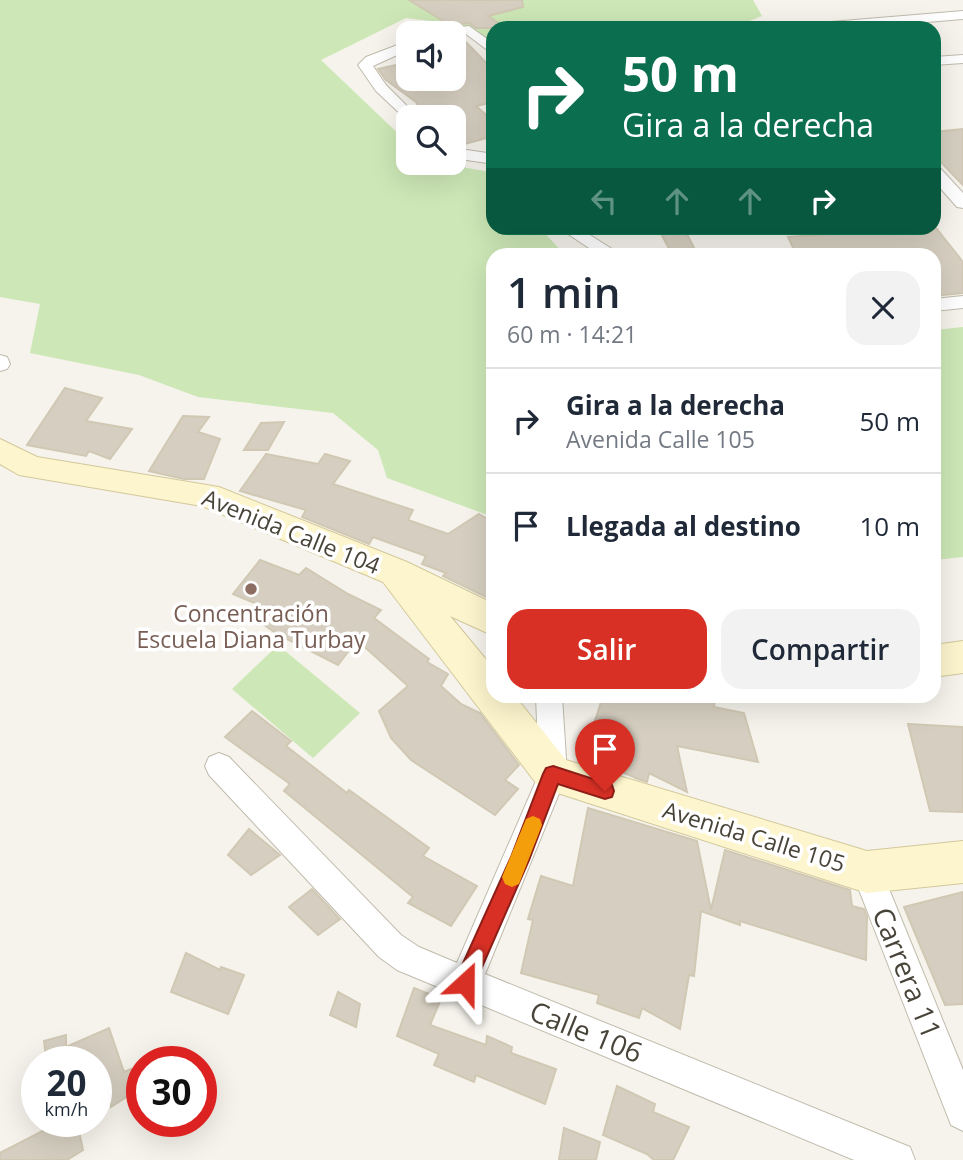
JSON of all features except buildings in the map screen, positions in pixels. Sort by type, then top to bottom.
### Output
[{"type":"main road","name":"Avenida Calle 104","points":[[0,450],[30,467],[207,495],[395,572],[486,617]]},
{"type":"main road","points":[[395,572],[486,688]]},
{"type":"main road","points":[[941,660],[963,657]]},
{"type":"main road","points":[[497,703],[553,774]]},
{"type":"main road","name":"Avenida Calle 105","points":[[553,774],[867,872],[963,862]]},
{"type":"street","points":[[947,0],[963,16]]},
{"type":"street","points":[[922,21],[963,16]]},
{"type":"street","points":[[466,32],[473,32],[486,44]]},
{"type":"street","points":[[396,50],[366,63],[367,71],[399,105]]},
{"type":"street","points":[[941,61],[963,59]]},
{"type":"street","points":[[466,155],[486,158]]},
{"type":"street","points":[[941,179],[963,203]]},
{"type":"street","points":[[580,235],[601,248]]},
{"type":"street","points":[[941,304],[963,302]]},
{"type":"street","points":[[465,983],[553,774],[549,703]]},
{"type":"street","name":"Calle 106","points":[[219,766],[390,946],[408,959],[897,1160]]},
{"type":"street","name":"Carrera 11","points":[[867,872],[963,1113]]},
{"type":"green space","points":[[0,0],[753,0],[762,16],[750,21],[486,21],[486,44],[466,30],[466,21],[406,18],[321,60],[396,132],[396,175],[466,175],[466,168],[486,171],[486,235],[546,235],[559,248],[486,248],[486,514],[387,478],[378,450],[333,413],[198,397],[139,375],[30,353],[40,304],[0,297]]},
{"type":"green space","points":[[963,327],[963,557],[941,559],[941,329]]},
{"type":"green space","points":[[278,645],[360,713],[313,758],[232,689]]},
{"type":"slow traffic","points":[[512,877],[533,825]]},
{"type":"place","name":"Concentración Escuela Diana Turbay","points":[[251,589]]},
{"type":"route","points":[[465,983],[553,774],[605,791]]}]
